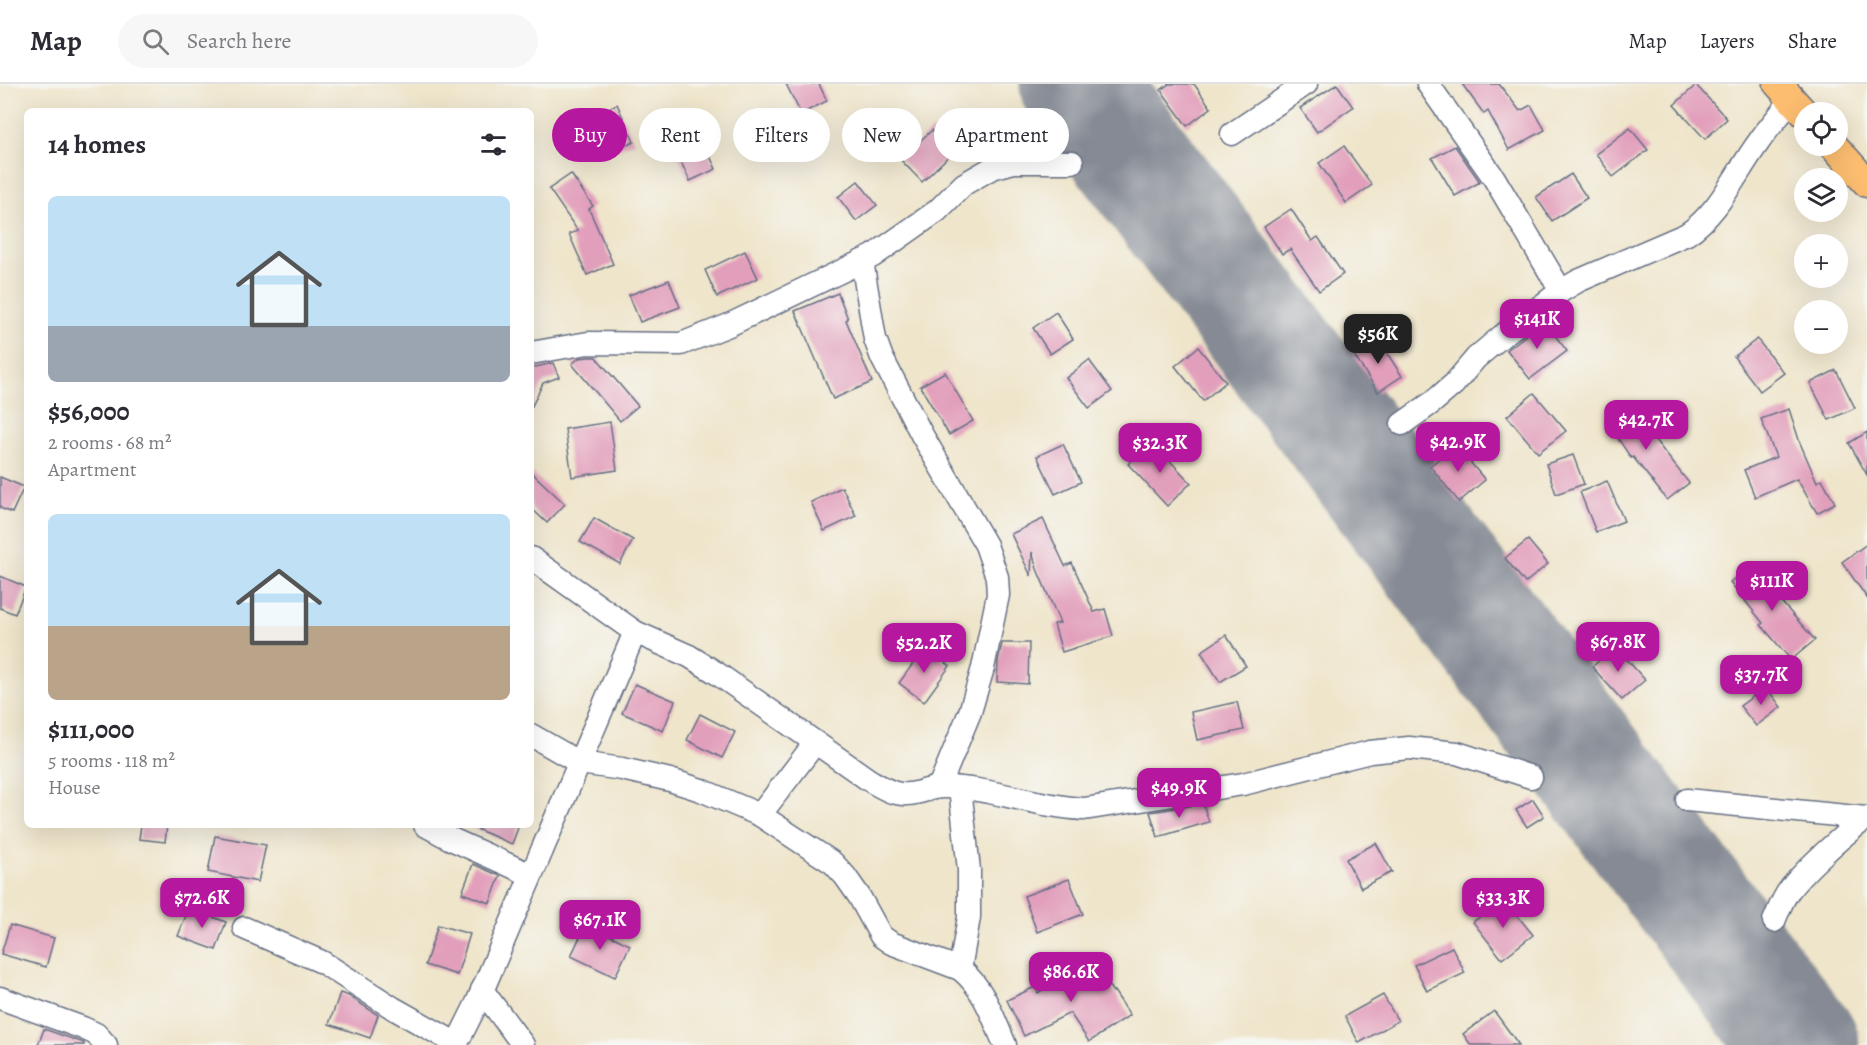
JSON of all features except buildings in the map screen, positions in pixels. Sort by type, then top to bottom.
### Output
[{"type":"main road","points":[[1843,156],[1867,183]]},
{"type":"street","points":[[1232,134],[1306,84]]},
{"type":"street","points":[[1428,84],[1494,178],[1561,291]]},
{"type":"street","points":[[1402,424],[1454,384],[1476,358],[1502,336],[1561,291],[1578,281],[1687,234],[1701,225],[1758,142],[1792,99]]},
{"type":"street","points":[[534,352],[588,343],[681,344],[729,326],[862,261],[914,229],[937,211],[964,184],[992,168],[1014,162],[1072,162]]},
{"type":"street","points":[[862,261],[875,339],[882,358],[922,435],[986,545],[997,577],[998,595],[983,668],[949,788],[969,870],[969,917],[960,969]]},
{"type":"street","points":[[534,560],[635,632],[689,656],[886,790],[906,795],[949,788],[992,792],[1062,808],[1083,809],[1243,784],[1370,752],[1409,748],[1457,753],[1531,777]]},
{"type":"street","points":[[244,928],[322,962],[456,1045],[482,990],[635,632]]},
{"type":"street","points":[[534,737],[580,763],[622,769],[670,780],[701,790],[760,815],[832,863],[845,876],[859,896],[881,936],[891,943],[960,969],[979,987],[1005,1045]]},
{"type":"street","points":[[760,815],[815,743]]},
{"type":"street","points":[[1687,800],[1866,818]]},
{"type":"street","points":[[1774,921],[1787,894],[1799,879],[1851,829],[1866,818]]},
{"type":"street","points":[[431,828],[531,875]]},
{"type":"street","points":[[482,990],[523,1045]]},
{"type":"street","points":[[0,998],[83,1028],[96,1034],[106,1045]]},
{"type":"runway","points":[[1078,84],[1801,1045]]}]
